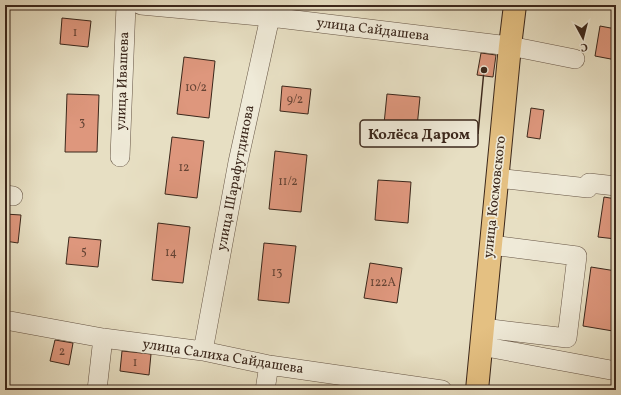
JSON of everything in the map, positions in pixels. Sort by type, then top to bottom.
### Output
[{"type":"main road","name":"улица Космовского","points":[[477,390],[515,5]]},
{"type":"street","name":"улица Ивашева","points":[[120,157],[126,5]]},
{"type":"street","name":"улица Сайдашева","points":[[141,5],[271,11],[510,46],[575,59]]},
{"type":"street","name":"улица Шарафутдинова","points":[[203,351],[238,162],[271,11]]},
{"type":"street","points":[[497,178],[588,188],[589,183],[616,186]]},
{"type":"street","points":[[482,337],[567,338],[577,256],[491,245]]},
{"type":"street","name":"улица Салиха Сайдашева","points":[[5,320],[103,338],[203,351],[269,365],[442,390]]},
{"type":"street","points":[[482,337],[616,371]]},
{"type":"street","points":[[97,390],[103,338]]},
{"type":"street","points":[[265,390],[269,365]]},
{"type":"building","points":[[62,18],[91,21],[88,47],[60,44]]},
{"type":"building","points":[[600,26],[616,29],[616,60],[595,56]]},
{"type":"building","points":[[481,53],[496,55],[493,77],[477,75]]},
{"type":"building","points":[[184,57],[215,61],[209,118],[177,114]]},
{"type":"building","points":[[282,86],[311,89],[308,114],[280,111]]},
{"type":"building","points":[[67,94],[99,95],[97,152],[65,152]]},
{"type":"building","points":[[387,94],[420,97],[416,137],[383,134]]},
{"type":"building","points":[[531,108],[544,110],[540,139],[527,137]]},
{"type":"building","points":[[172,137],[204,141],[197,198],[165,194]]},
{"type":"building","points":[[275,151],[307,155],[301,212],[269,209]]},
{"type":"building","points":[[378,180],[411,182],[408,223],[375,220]]},
{"type":"building","points":[[604,197],[616,199],[616,239],[598,237]]},
{"type":"building","points":[[5,214],[21,215],[18,243],[5,241]]},
{"type":"building","points":[[158,223],[190,227],[183,283],[152,280]]},
{"type":"building","points":[[69,237],[101,240],[98,267],[66,264]]},
{"type":"building","points":[[264,243],[296,246],[289,303],[258,300]]},
{"type":"building","points":[[370,263],[402,268],[397,303],[364,298]]},
{"type":"building","points":[[591,267],[616,271],[616,313],[613,331],[583,326]]},
{"type":"building","points":[[55,340],[73,343],[69,365],[50,361]]},
{"type":"building","points":[[122,351],[151,354],[149,375],[120,371]]},
{"type":"building","points":[[208,386],[236,389],[236,390],[207,390]]},
{"type":"place","name":"Колёса Даром","points":[[484,70]]}]
